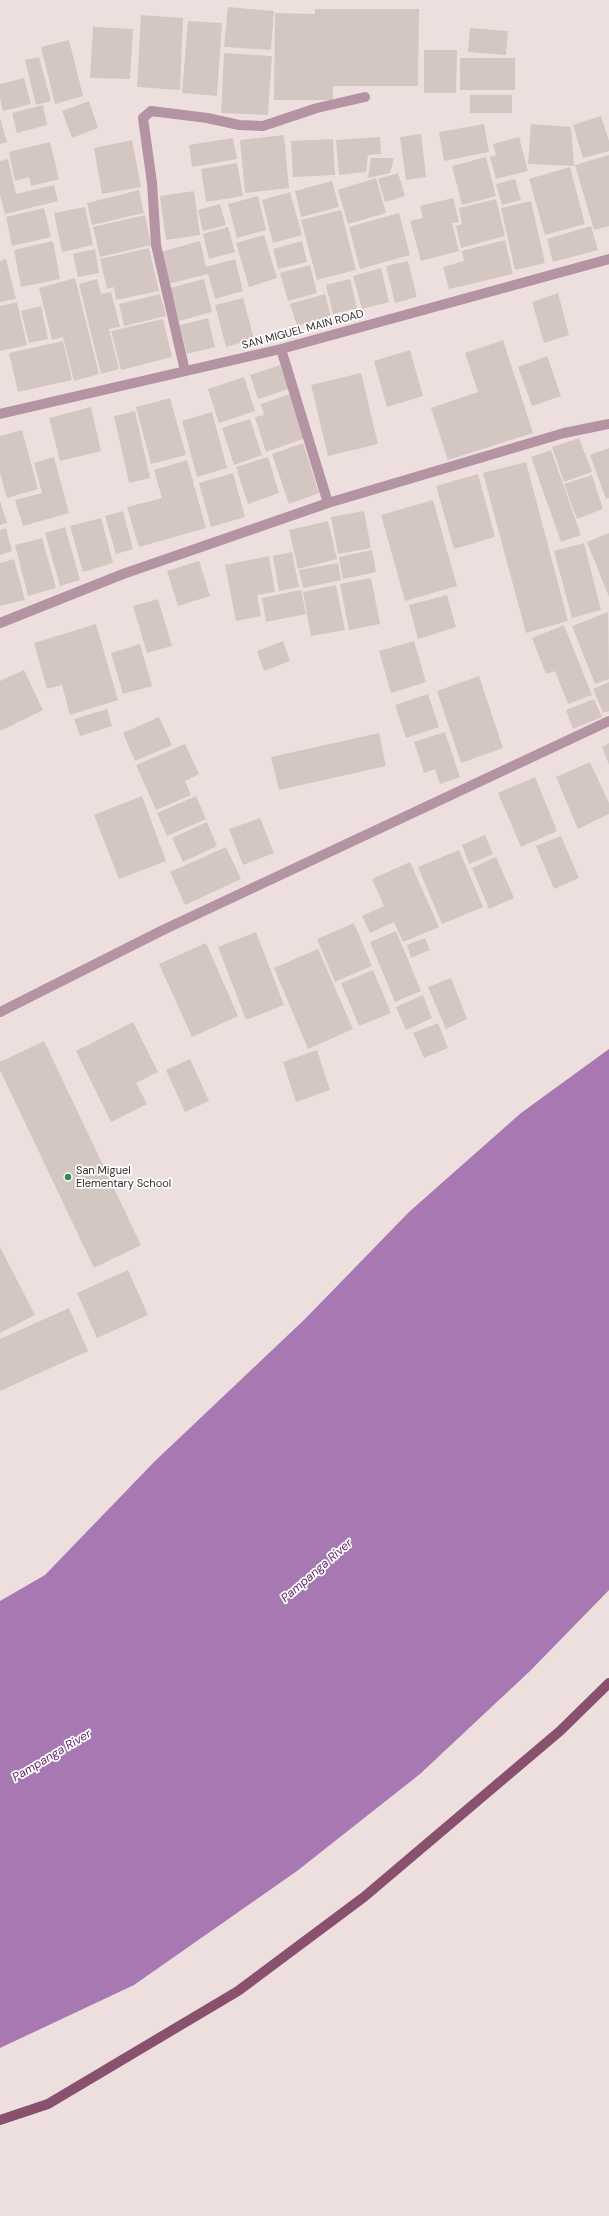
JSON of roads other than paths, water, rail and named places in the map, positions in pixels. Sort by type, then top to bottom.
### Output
[{"type":"main road","points":[[0,2120],[48,2104],[238,1991],[364,1897],[560,1731],[609,1683]]},
{"type":"street","points":[[185,371],[156,245],[152,183],[143,118],[151,111],[239,125],[263,126],[317,108],[365,97]]},
{"type":"street","name":"SAN MIGUEL MAIN ROAD","points":[[0,414],[281,349],[609,259]]},
{"type":"street","points":[[281,349],[328,503]]},
{"type":"street","points":[[0,623],[123,574],[328,503],[564,433],[609,424]]},
{"type":"street","points":[[0,1012],[163,930],[609,721]]},
{"type":"water","name":"Pampanga River","points":[[609,1049],[609,1590],[530,1671],[420,1774],[297,1871],[134,1985],[0,2048],[0,1601],[45,1575],[155,1461],[305,1319],[409,1212],[521,1113]]},
{"type":"place","name":"San Miguel Elementary School","points":[[68,1177]]}]
